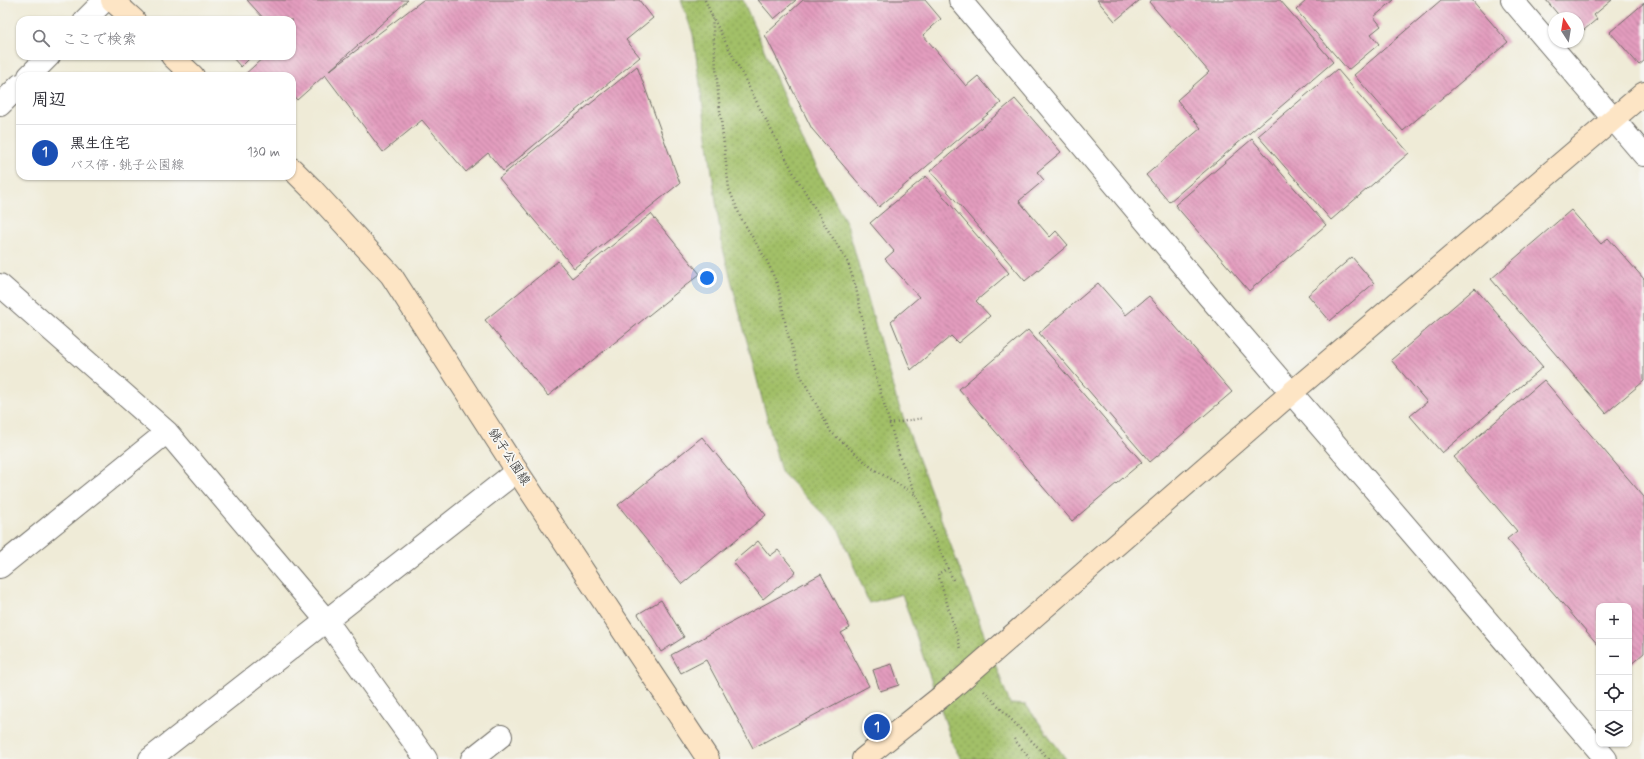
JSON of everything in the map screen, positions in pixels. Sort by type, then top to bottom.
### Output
[{"type":"street","points":[[89,16],[105,0]]},
{"type":"street","points":[[112,0],[130,16]]},
{"type":"street","points":[[960,0],[1292,393],[1606,759]]},
{"type":"street","points":[[1512,0],[1644,155]]},
{"type":"street","points":[[33,72],[45,60]]},
{"type":"street","points":[[176,60],[189,72]]},
{"type":"street","points":[[0,105],[16,89]]},
{"type":"street","points":[[863,759],[958,682],[1292,393],[1644,93]]},
{"type":"street","name":"銚子公園線","points":[[296,173],[390,275],[702,757]]},
{"type":"street","points":[[0,285],[167,432],[326,620],[426,759]]},
{"type":"street","points":[[0,567],[167,432]]},
{"type":"street","points":[[150,759],[517,471]]},
{"type":"street","points":[[472,759],[501,736]]},
{"type":"path","points":[[705,0],[792,172],[848,263],[856,288],[871,360],[900,458],[953,580]]},
{"type":"path","points":[[712,16],[718,93],[729,189],[741,218],[768,263],[778,286],[786,331],[801,376],[831,432],[872,468],[916,496]]},
{"type":"path","points":[[889,424],[923,418]]},
{"type":"path","points":[[948,568],[938,574],[961,651]]},
{"type":"path","points":[[984,690],[1049,759]]},
{"type":"path","points":[[1014,739],[1030,759]]},
{"type":"green space","points":[[681,0],[743,0],[801,137],[847,224],[896,398],[1010,704],[1026,705],[1066,759],[961,759],[953,745],[902,594],[869,603],[839,530],[781,472],[722,245],[693,34]]},
{"type":"building","points":[[247,0],[408,0],[329,71],[423,0],[639,0],[653,18],[626,40],[640,57],[503,171],[488,153],[466,172],[422,120],[383,152],[325,75],[297,100],[296,72],[247,72],[261,60],[296,60],[296,16],[261,16]]},
{"type":"building","points":[[758,0],[796,0],[774,19]]},
{"type":"building","points":[[803,0],[925,0],[941,19],[923,35],[966,86],[978,76],[1001,103],[879,207],[812,129],[765,35]]},
{"type":"building","points":[[1097,0],[1140,0],[1115,21]]},
{"type":"building","points":[[1152,0],[1280,0],[1333,62],[1169,202],[1146,175],[1201,128],[1177,100],[1209,72],[1149,2]]},
{"type":"building","points":[[1307,0],[1394,0],[1374,17],[1381,26],[1371,34],[1379,44],[1348,70],[1296,10]]},
{"type":"building","points":[[1441,0],[1472,0],[1508,42],[1403,131],[1354,75]]},
{"type":"building","points":[[1546,0],[1612,0],[1594,15],[1597,19],[1584,30],[1584,12],[1556,12]]},
{"type":"building","points":[[1644,3],[1644,61],[1639,65],[1610,32]]},
{"type":"building","points":[[235,60],[248,60],[241,67]]},
{"type":"building","points":[[637,66],[680,183],[574,268],[499,178]]},
{"type":"building","points":[[1337,69],[1409,153],[1331,220],[1258,136]]},
{"type":"building","points":[[1015,99],[1061,152],[1037,172],[1044,180],[1019,201],[1050,237],[1056,231],[1068,245],[1025,281],[930,171]]},
{"type":"building","points":[[1252,139],[1326,225],[1249,291],[1175,205]]},
{"type":"building","points":[[926,176],[1009,273],[976,301],[990,316],[958,343],[951,336],[911,370],[891,321],[919,297],[885,259],[894,251],[870,223]]},
{"type":"building","points":[[1571,210],[1601,244],[1608,238],[1644,279],[1644,381],[1606,413],[1491,279]]},
{"type":"building","points":[[651,214],[700,274],[548,396],[485,320],[558,261],[572,278]]},
{"type":"building","points":[[1352,257],[1374,283],[1330,321],[1308,295]]},
{"type":"building","points":[[1098,283],[1126,315],[1149,296],[1232,392],[1150,462],[1039,333]]},
{"type":"building","points":[[1475,288],[1543,367],[1442,453],[1410,416],[1427,402],[1391,360]]},
{"type":"building","points":[[1028,330],[1142,462],[1072,521],[959,389]]},
{"type":"building","points":[[1544,380],[1644,497],[1644,653],[1632,663],[1632,603],[1596,603],[1596,643],[1507,539],[1517,531],[1454,457]]},
{"type":"building","points":[[702,437],[766,515],[682,584],[618,505]]},
{"type":"building","points":[[758,541],[770,556],[778,550],[796,572],[763,599],[733,562]]},
{"type":"building","points":[[821,574],[850,628],[841,633],[869,686],[753,748],[706,660],[681,673],[671,655]]},
{"type":"building","points":[[661,600],[684,637],[661,652],[638,614]]},
{"type":"building","points":[[892,664],[899,685],[880,691],[873,670]]},
{"type":"place","name":"黒生住宅","points":[[877,727]]}]
